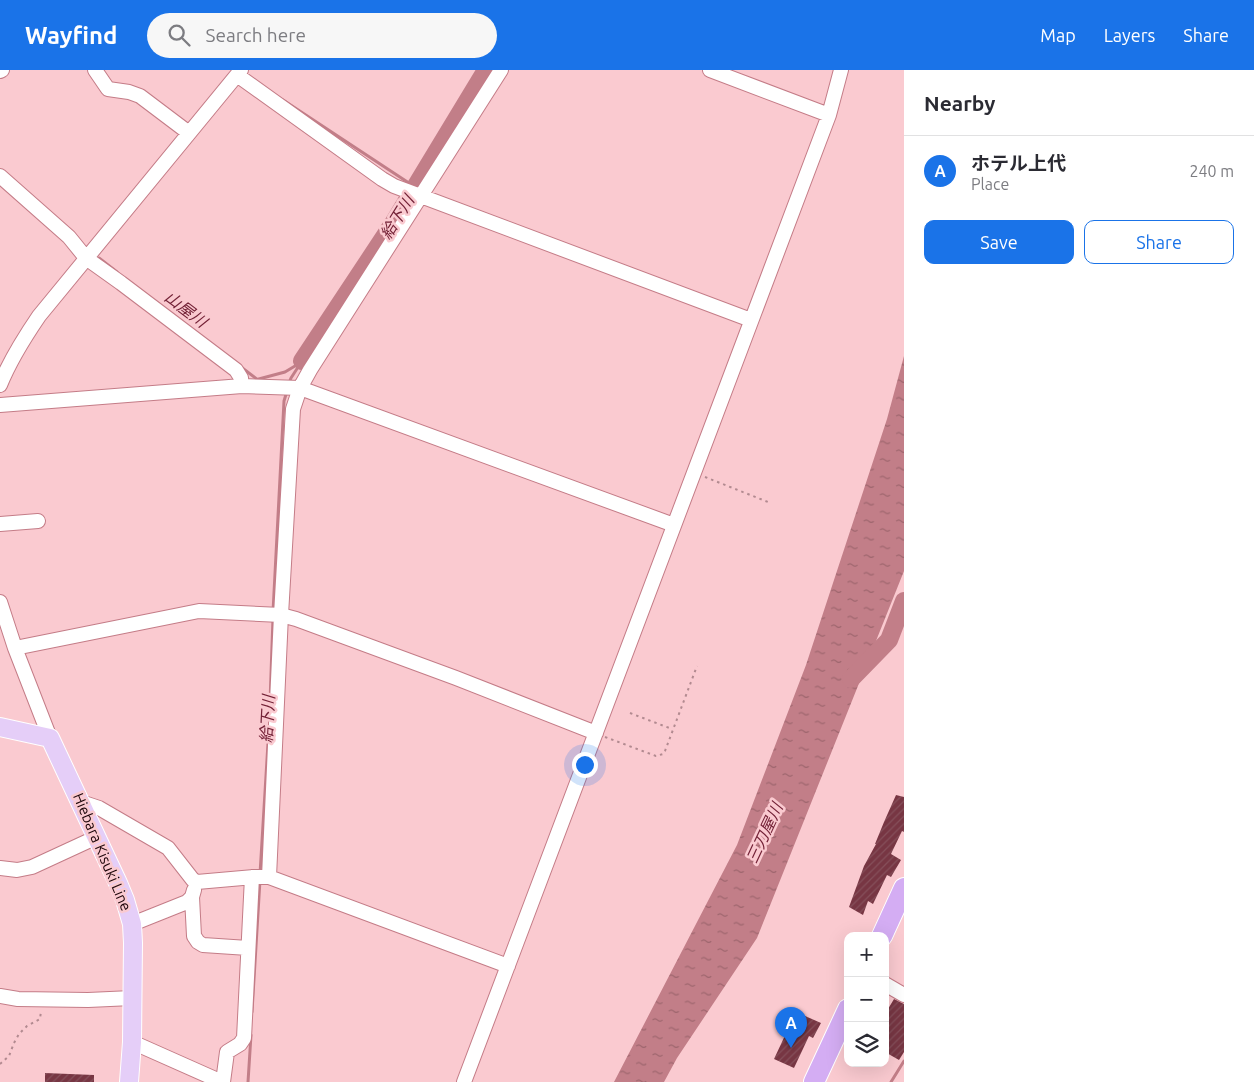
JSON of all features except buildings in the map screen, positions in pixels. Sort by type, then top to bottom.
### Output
[{"type":"highway","points":[[884,932],[904,888]]},
{"type":"highway","points":[[814,1082],[844,1018]]},
{"type":"main road","points":[[0,726],[50,738]]},
{"type":"main road","name":"Hiebara Kisuki Line","points":[[50,738],[118,883],[132,924],[132,1042],[129,1082]]},
{"type":"street","points":[[94,70],[108,89],[130,92],[140,96],[189,133]]},
{"type":"street","points":[[132,1042],[222,1082],[228,1052],[240,1044],[244,1038],[248,948],[260,877],[276,614],[293,409],[292,388],[310,370],[419,195],[501,70]]},
{"type":"street","points":[[710,70],[829,115]]},
{"type":"street","points":[[464,1082],[829,115],[841,70]]},
{"type":"street","points":[[0,385],[22,341],[35,322],[239,73],[382,180],[403,190],[751,320]]},
{"type":"street","points":[[0,176],[68,237],[86,258],[236,370],[242,382]]},
{"type":"street","points":[[0,406],[242,382],[292,388],[674,525]]},
{"type":"street","points":[[0,524],[38,521]]},
{"type":"street","points":[[0,602],[15,648],[50,738]]},
{"type":"street","points":[[15,648],[199,611],[276,614],[296,619],[447,675],[596,733]]},
{"type":"street","points":[[80,802],[100,808],[168,848],[193,880],[197,882],[260,877],[508,966]]},
{"type":"street","points":[[0,868],[17,870],[32,867],[97,837]]},
{"type":"street","points":[[195,881],[192,897],[194,936],[198,942],[203,945],[248,948]]},
{"type":"street","points":[[132,924],[186,902],[192,897]]},
{"type":"street","points":[[889,986],[904,995]]},
{"type":"street","points":[[0,996],[18,999],[88,1000],[132,998]]},
{"type":"path","points":[[694,473],[768,502]]},
{"type":"path","points":[[596,733],[656,756],[660,755],[665,751],[697,666]]},
{"type":"path","points":[[630,713],[673,729]]},
{"type":"path","points":[[0,1064],[9,1056],[19,1034],[27,1026],[40,1019],[45,999]]},
{"type":"water","points":[[904,356],[904,571],[757,938],[677,1058],[664,1082],[614,1082],[737,845],[806,665],[887,419]]},
{"type":"waterway","name":"給下川","points":[[302,361],[394,222],[486,70]]},
{"type":"waterway","points":[[283,100],[415,187]]},
{"type":"waterway","name":"山屋川","points":[[99,258],[117,272]]},
{"type":"waterway","name":"給下川","points":[[289,383],[302,361]]},
{"type":"waterway","name":"給下川","points":[[255,380],[285,372],[300,363]]},
{"type":"waterway","name":"山屋川","points":[[241,367],[258,380]]},
{"type":"waterway","name":"給下川","points":[[273,612],[284,401],[287,391]]},
{"type":"waterway","name":"三刀屋川","points":[[851,679],[889,640],[904,601]]},
{"type":"waterway","name":"給下川","points":[[270,702],[273,618]]},
{"type":"waterway","name":"給下川","points":[[260,874],[268,743]]},
{"type":"waterway","name":"給下川","points":[[252,1012],[260,880]]},
{"type":"waterway","name":"給下川","points":[[248,1082],[251,1035]]},
{"type":"waterway","points":[[891,1082],[904,1061]]},
{"type":"place","name":"ホテル上代","points":[[791,1048]]}]
